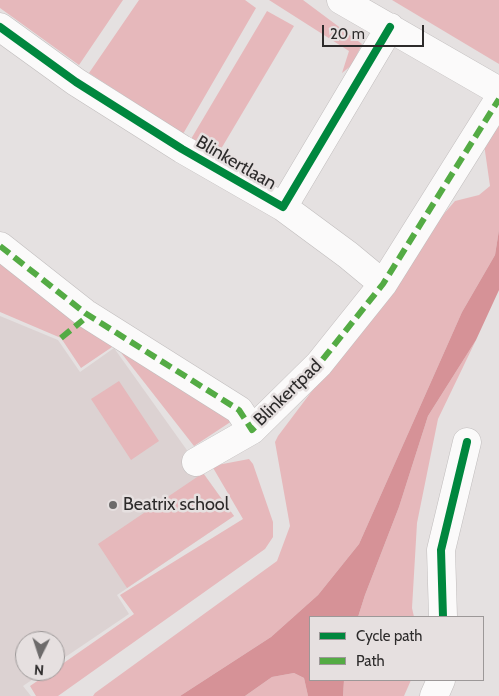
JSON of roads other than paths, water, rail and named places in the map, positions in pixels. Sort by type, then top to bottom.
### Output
[{"type":"street","points":[[342,0],[499,91]]},
{"type":"street","name":"Blinkertlaan","points":[[0,27],[76,82],[182,149],[283,207],[390,27]]},
{"type":"street","name":"Blinkertpad","points":[[0,246],[85,312],[239,410],[252,430],[319,364],[383,284],[499,100]]},
{"type":"street","points":[[283,207],[348,255],[383,284]]},
{"type":"street","points":[[196,462],[252,430]]},
{"type":"street","points":[[443,616],[441,550],[467,442]]},
{"type":"street","points":[[434,696],[441,681]]},
{"type":"place","name":"Beatrix school","points":[[113,505]]}]
